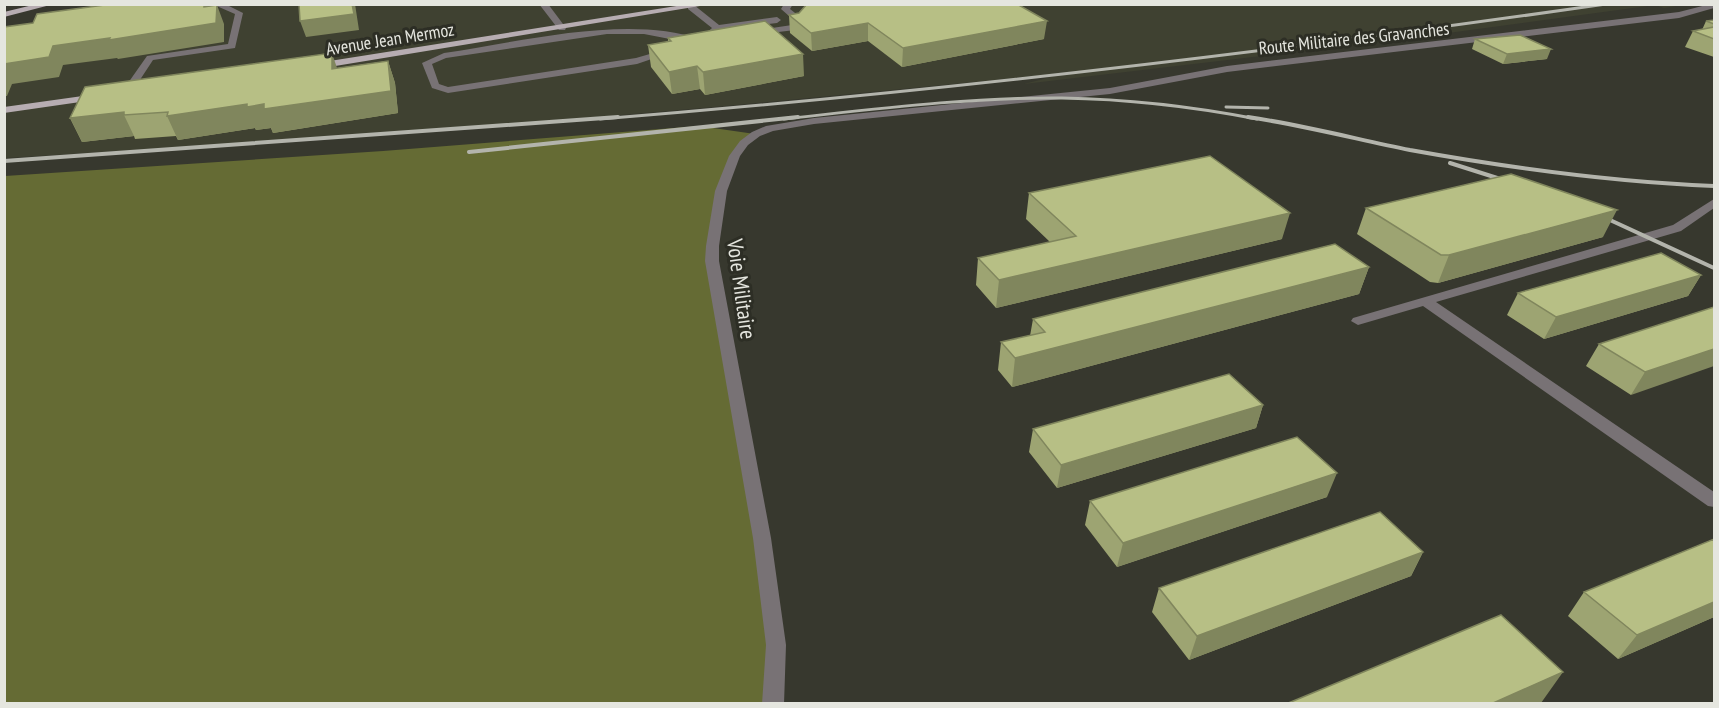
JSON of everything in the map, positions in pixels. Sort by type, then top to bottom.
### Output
[{"type":"main road","points":[[4,8],[14,4]]},
{"type":"main road","points":[[4,8],[28,4]]},
{"type":"main road","points":[[4,15],[50,4]]},
{"type":"main road","name":"Avenue Jean Mermoz","points":[[303,68],[705,5]]},
{"type":"main road","points":[[115,95],[137,91]]},
{"type":"main road","points":[[4,110],[104,96]]},
{"type":"street","points":[[126,93],[150,58],[232,46],[239,13],[216,4]]},
{"type":"street","points":[[543,4],[562,28]]},
{"type":"street","points":[[750,34],[795,27],[801,22],[785,9],[789,4]]},
{"type":"street","name":"Route Militaire des Gravanches","points":[[998,103],[1110,91],[1227,69],[1680,15],[1714,6]]},
{"type":"street","points":[[691,8],[717,28]]},
{"type":"street","points":[[705,41],[717,28],[811,15]]},
{"type":"street","points":[[705,41],[644,31],[607,31],[444,56],[427,63],[435,87],[448,90],[637,61],[716,39]]},
{"type":"street","name":"Voie Militaire","points":[[773,704],[776,645],[762,538],[712,261],[712,232],[724,187],[738,148],[755,134],[777,127],[998,103]]},
{"type":"street","points":[[1358,321],[1677,228],[1714,203]]},
{"type":"street","points":[[1425,301],[1714,501]]},
{"type":"shaded area","points":[[108,5],[1655,5],[1389,41],[1024,84],[1066,73],[414,133],[5,158],[5,31]]},
{"type":"shaded area","points":[[1655,5],[1682,5],[1664,8]]},
{"type":"green space","points":[[699,126],[755,134],[738,148],[712,232],[762,538],[773,703],[5,704],[5,176],[383,151]]},
{"type":"building","points":[[112,4],[204,4],[204,7],[217,5],[216,23],[109,40],[110,38],[53,46],[49,57],[4,64],[4,27],[33,23],[37,14]]},
{"type":"building","points":[[299,4],[352,4],[354,14],[300,21]]},
{"type":"building","points":[[807,4],[1017,4],[1047,21],[903,48],[868,23],[811,33],[789,15],[799,13]]},
{"type":"building","points":[[765,21],[803,54],[703,72],[697,66],[669,72],[648,45],[671,41],[668,38]]},
{"type":"building","points":[[1714,27],[1714,39],[1693,31]]},
{"type":"building","points":[[1520,35],[1551,49],[1507,54],[1475,39]]},
{"type":"building","points":[[332,53],[332,69],[388,61],[391,91],[264,109],[264,104],[247,107],[247,104],[167,116],[168,112],[124,115],[124,112],[70,118],[85,87]]},
{"type":"building","points":[[1210,156],[1290,213],[999,280],[978,258],[1076,236],[1029,193]]},
{"type":"building","points":[[1511,174],[1617,210],[1449,255],[1441,255],[1366,208]]},
{"type":"building","points":[[1335,244],[1369,267],[1015,358],[1001,342],[1045,332],[1033,319]]},
{"type":"building","points":[[1661,253],[1701,275],[1556,317],[1518,293]]},
{"type":"building","points":[[1714,307],[1714,349],[1645,372],[1599,344]]},
{"type":"building","points":[[1229,374],[1263,405],[1061,465],[1033,429]]},
{"type":"building","points":[[1297,437],[1337,473],[1123,543],[1090,501]]},
{"type":"building","points":[[1380,512],[1423,552],[1197,636],[1159,588]]},
{"type":"building","points":[[1714,539],[1714,602],[1637,635],[1584,592]]},
{"type":"building","points":[[1501,615],[1563,672],[1491,704],[1286,704]]},
{"type":"railway","points":[[600,119],[852,96],[1104,69],[1606,4]]},
{"type":"railway","points":[[784,119],[957,102],[1027,98],[1160,104],[1257,119]]},
{"type":"railway","points":[[1226,107],[1268,108]]},
{"type":"railway","points":[[4,161],[618,117]]},
{"type":"railway","points":[[469,152],[798,117]]},
{"type":"railway","points":[[1248,117],[1485,163],[1599,178],[1714,186]]},
{"type":"railway","points":[[1450,163],[1513,183]]},
{"type":"railway","points":[[1597,214],[1714,268]]}]
